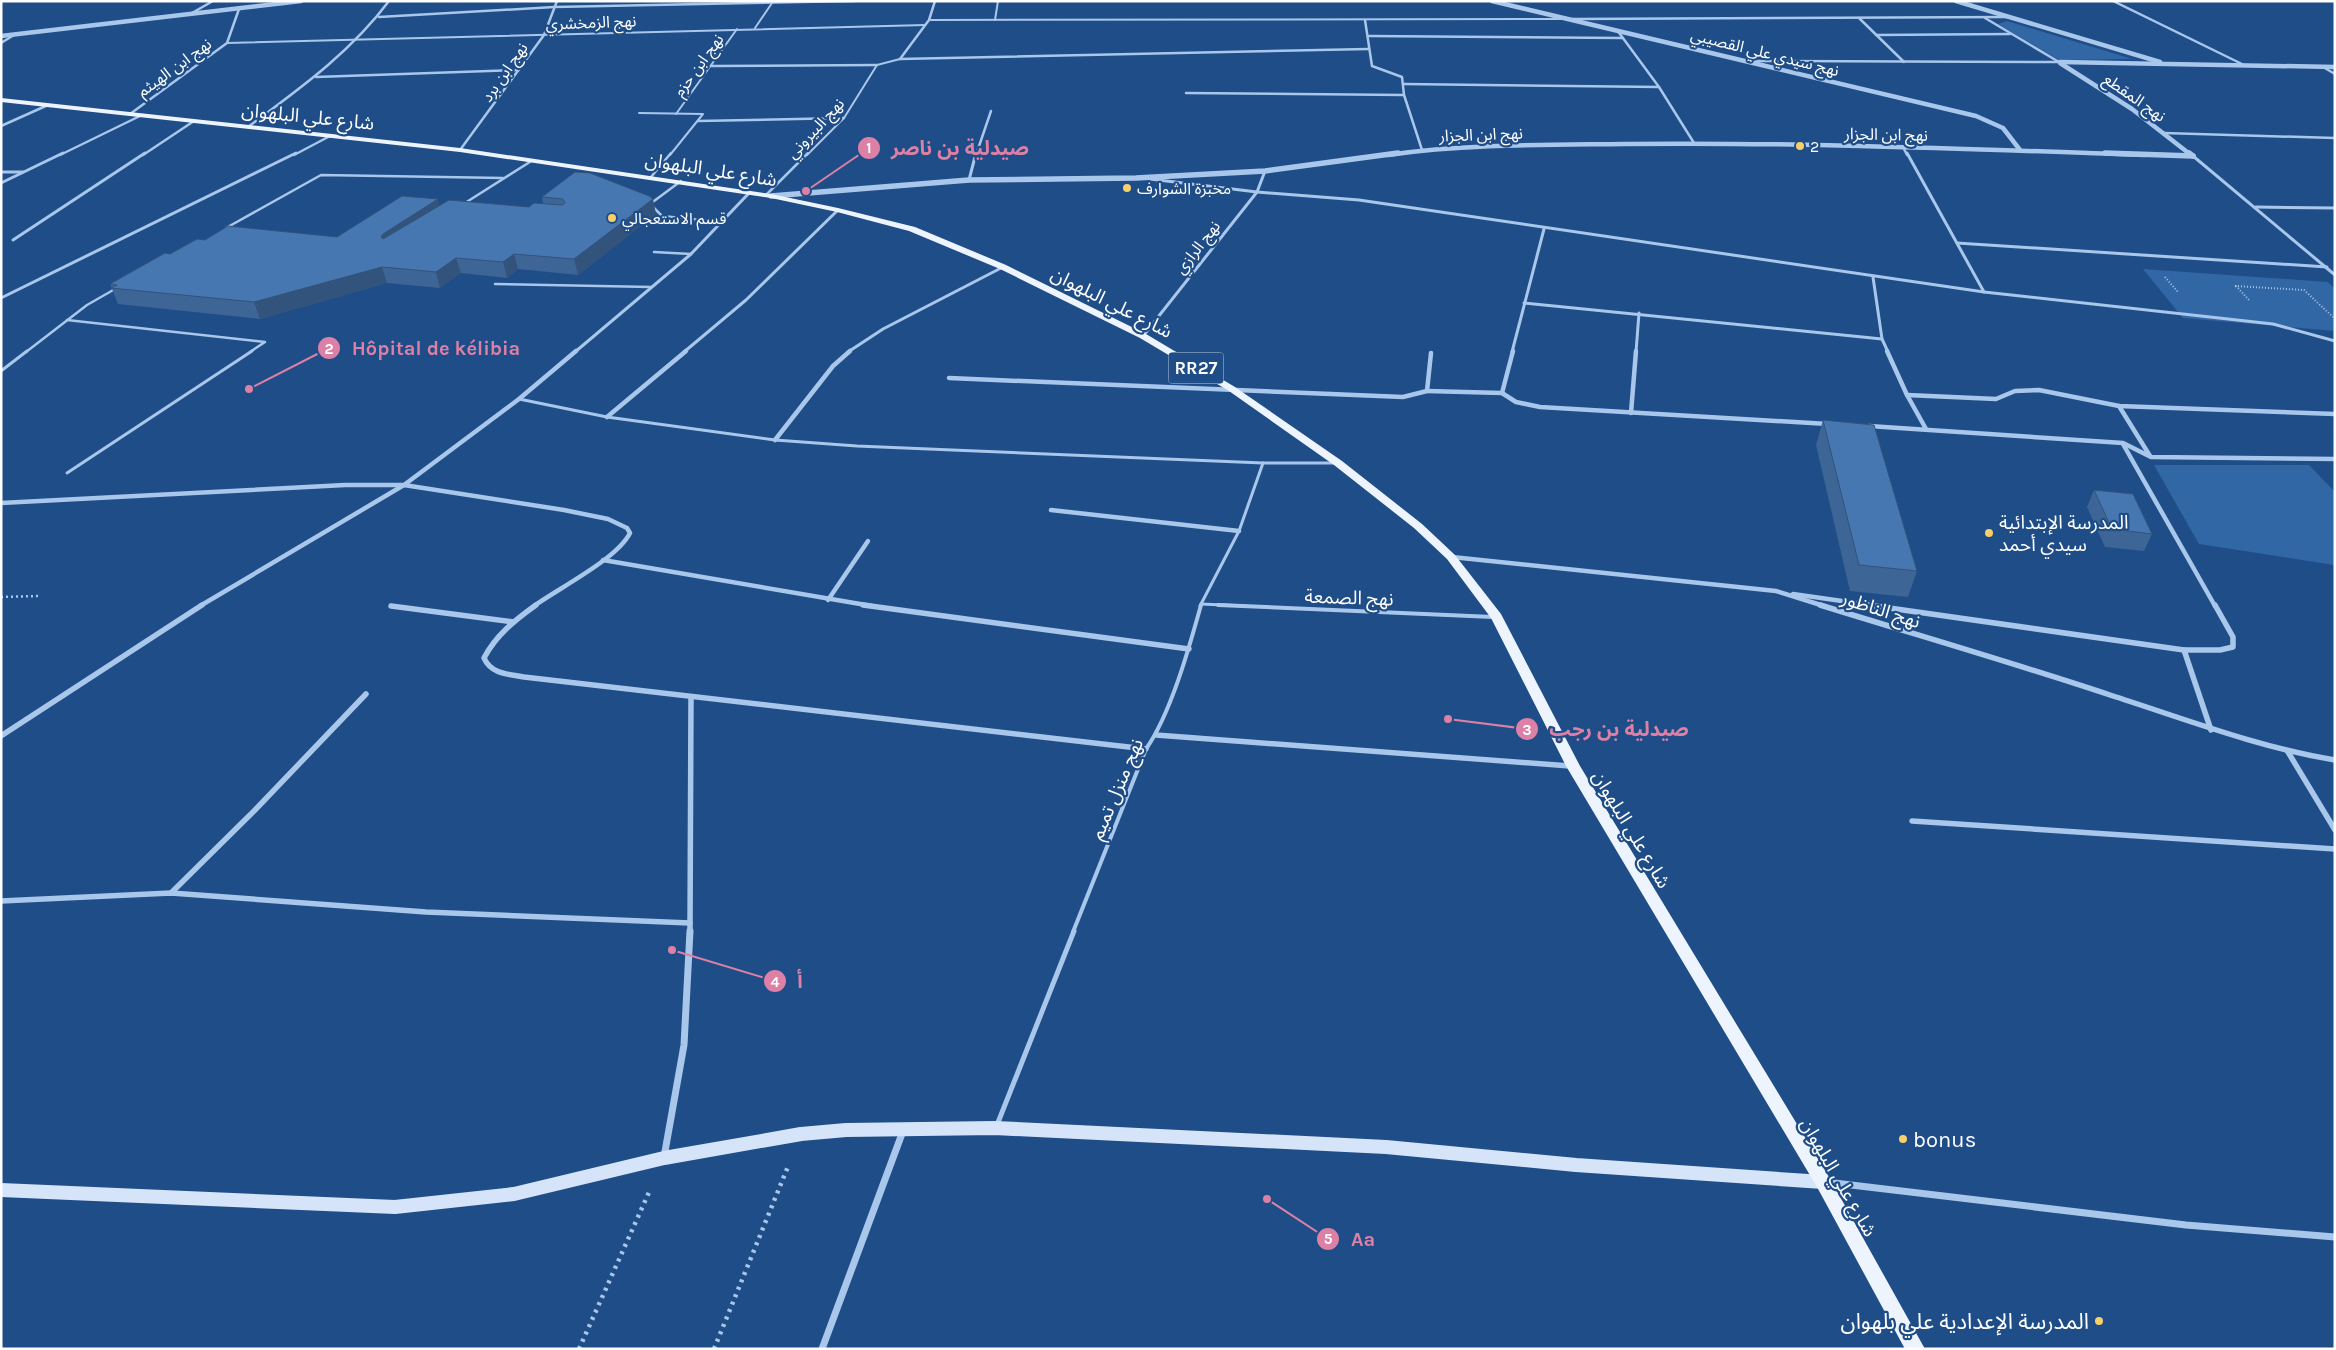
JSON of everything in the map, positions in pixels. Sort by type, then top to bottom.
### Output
[{"type":"main road","name":"شارع علي البلهوان","points":[[1,100],[460,150],[750,192],[838,210],[912,229],[1003,267],[1143,336],[1232,389],[1338,463],[1418,526],[1452,557],[1496,617],[1573,766],[1824,1182],[1915,1349]]},
{"type":"main road","points":[[2,1191],[395,1207],[514,1194],[664,1158],[801,1134],[904,1129],[996,1128],[1386,1147],[1576,1165],[1824,1182]]},
{"type":"street","points":[[190,15],[213,1]]},
{"type":"street","points":[[1,36],[301,1]]},
{"type":"street","points":[[248,127],[316,77],[356,41],[379,17],[389,1]]},
{"type":"street","name":"نهج ابن برد","points":[[460,150],[544,35],[557,1]]},
{"type":"street","points":[[379,17],[554,7],[678,3],[854,1]]},
{"type":"street","points":[[900,59],[926,26],[935,1]]},
{"type":"street","name":"نهج سيدي علي القصيبي","points":[[1492,1],[1976,116],[2003,128],[2020,150]]},
{"type":"street","points":[[1956,1],[2172,65]]},
{"type":"street","points":[[2113,1],[2246,66]]},
{"type":"street","name":"نهج ابن الهيثم","points":[[1,183],[26,172],[136,114],[227,43],[239,9]]},
{"type":"street","points":[[1570,19],[1984,18],[2011,16]]},
{"type":"street","points":[[1859,18],[1904,62]]},
{"type":"street","points":[[1984,18],[2060,62]]},
{"type":"street","points":[[1365,20],[1369,36],[1368,50],[1372,66],[1400,75],[1404,84],[1404,95],[1422,150]]},
{"type":"street","points":[[1617,30],[1660,87],[1694,143]]},
{"type":"street","points":[[1876,35],[2010,34]]},
{"type":"street","points":[[1,43],[14,35]]},
{"type":"street","points":[[1369,36],[1623,38]]},
{"type":"street","points":[[900,59],[1368,50]]},
{"type":"street","points":[[1749,61],[2060,62],[2335,66]]},
{"type":"street","name":"نهج المقطع","points":[[2060,62],[2103,89],[2193,156]]},
{"type":"street","points":[[711,66],[877,65]]},
{"type":"street","points":[[2323,67],[2335,74]]},
{"type":"street","points":[[316,77],[519,70]]},
{"type":"street","points":[[1404,84],[1660,87]]},
{"type":"street","points":[[1186,93],[1404,95]]},
{"type":"street","points":[[1,126],[48,105]]},
{"type":"street","points":[[969,180],[977,150],[991,112]]},
{"type":"street","points":[[698,120],[844,118]]},
{"type":"street","points":[[13,240],[194,122]]},
{"type":"street","points":[[2164,133],[2335,138]]},
{"type":"street","points":[[1,298],[206,199],[330,136]]},
{"type":"street","name":"نهج ابن الجزار","points":[[768,195],[969,180],[1136,178],[1266,171],[1422,150],[1538,145],[1694,143],[2193,156]]},
{"type":"street","points":[[1903,147],[1984,292]]},
{"type":"street","points":[[2193,156],[2335,275]]},
{"type":"street","name":"نهج الرازي","points":[[1143,336],[1257,192],[1266,171]]},
{"type":"street","points":[[1,172],[26,172]]},
{"type":"street","points":[[1136,178],[1257,192],[1359,200],[1873,277],[1984,292],[2273,324],[2335,341]]},
{"type":"street","points":[[1,736],[75,689],[192,610],[404,486],[519,399],[690,254],[750,192]]},
{"type":"street","points":[[2255,207],[2335,208]]},
{"type":"street","points":[[606,417],[746,300],[838,210]]},
{"type":"street","points":[[1502,394],[1544,228]]},
{"type":"street","points":[[1957,243],[2327,267]]},
{"type":"street","points":[[775,440],[833,366],[852,349],[884,329],[1003,267]]},
{"type":"street","points":[[1873,277],[1882,339],[1907,395],[1926,429]]},
{"type":"street","points":[[1524,303],[1639,313],[1882,339]]},
{"type":"street","points":[[1631,413],[1639,313]]},
{"type":"street","points":[[1427,391],[1431,353]]},
{"type":"street","points":[[949,378],[1364,396],[1403,397],[1427,391],[1502,394],[1528,406],[1837,424]]},
{"type":"street","points":[[1907,395],[1996,400],[2015,391],[2038,390],[2119,406],[2335,414]]},
{"type":"street","points":[[2119,406],[2151,457]]},
{"type":"street","points":[[1867,426],[2123,443],[2151,457],[2335,459]]},
{"type":"street","points":[[1776,591],[2184,650],[2225,650],[2233,647],[2234,639],[2123,443]]},
{"type":"street","points":[[1,504],[345,485],[404,486],[564,510],[619,523],[628,528],[630,533],[604,560],[514,622],[496,638],[485,653],[485,662],[492,670],[524,677],[1146,749]]},
{"type":"street","points":[[1051,510],[1239,531]]},
{"type":"street","points":[[828,600],[868,541]]},
{"type":"street","name":"نهج الناظور","points":[[1452,557],[1776,591],[2110,695],[2212,730],[2288,752],[2335,760]]},
{"type":"street","points":[[604,560],[828,600],[1189,649]]},
{"type":"street","points":[[391,606],[514,622]]},
{"type":"street","points":[[2184,650],[2212,730]]},
{"type":"street","points":[[171,893],[366,694]]},
{"type":"street","points":[[664,1158],[684,1045],[690,923],[691,697]]},
{"type":"street","points":[[1156,735],[1573,766]]},
{"type":"street","points":[[2288,752],[2335,830]]},
{"type":"street","points":[[1912,821],[2335,849]]},
{"type":"street","points":[[1,900],[171,893],[426,912],[690,923]]},
{"type":"street","points":[[822,1349],[904,1129]]},
{"type":"street","points":[[1824,1182],[2186,1225],[2335,1237]]},
{"type":"lane","points":[[995,20],[998,1]]},
{"type":"lane","points":[[754,28],[772,3]]},
{"type":"lane","points":[[929,20],[1570,19]]},
{"type":"lane","name":"نهج الزمخشري","points":[[227,43],[356,41],[754,28],[926,26]]},
{"type":"lane","name":"نهج ابن حزم","points":[[676,114],[737,29]]},
{"type":"lane","points":[[877,65],[900,59]]},
{"type":"lane","name":"نهج البيروني","points":[[768,195],[844,118],[877,65]]},
{"type":"lane","name":"نهج ابن حزم","points":[[639,113],[703,114],[651,177]]},
{"type":"lane","points":[[458,208],[533,160]]},
{"type":"lane","points":[[226,228],[321,175],[480,176],[503,178]]},
{"type":"lane","points":[[680,182],[650,204],[662,216],[721,222]]},
{"type":"lane","points":[[654,252],[690,254]]},
{"type":"lane","points":[[495,284],[651,287]]},
{"type":"lane","points":[[1,371],[87,305],[122,286]]},
{"type":"lane","points":[[67,320],[265,342],[67,473]]},
{"type":"lane","points":[[519,399],[606,417],[775,440],[857,446],[1263,463],[1338,463]]},
{"type":"lane","name":"نهج منزل تميم","points":[[996,1128],[1146,749],[1156,735],[1189,649],[1201,604],[1239,531],[1263,463]]},
{"type":"lane","name":"نهج الصمعة","points":[[1201,604],[1496,617]]},
{"type":"path","points":[[2221,260],[2230,280],[2273,324]]},
{"type":"path","points":[[2235,286],[2304,290],[2335,319]]},
{"type":"path","points":[[1,597],[39,596]]},
{"type":"path","points":[[714,1349],[801,1134]]},
{"type":"path","points":[[579,1349],[664,1158]]},
{"type":"shaded area","points":[[2007,21],[2131,59],[2059,60],[1998,24]]},
{"type":"shaded area","points":[[2143,269],[2328,282],[2335,289],[2335,331],[2183,318]]},
{"type":"shaded area","points":[[2154,465],[2309,465],[2335,492],[2334,565],[2199,544]]},
{"type":"building","points":[[575,172],[590,173],[653,199],[574,259],[514,254],[503,262],[456,258],[436,272],[382,267],[254,302],[111,288],[117,285],[110,284],[165,253],[170,254],[197,239],[205,240],[228,226],[337,237],[402,196],[438,199],[383,234],[381,237],[383,239],[449,200],[529,207],[534,203],[562,205],[565,203],[563,199],[542,197]]},
{"type":"building","points":[[1823,420],[1874,425],[1917,571],[1859,565]]},
{"type":"building","points":[[2094,490],[2133,494],[2152,534],[2112,529]]},
{"type":"place","name":"2","points":[[1800,146]]},
{"type":"place","name":"مخبزة الشوارف","points":[[1127,188]]},
{"type":"place","name":"صيدلية بن ناصر","points":[[806,191]]},
{"type":"place","name":"قسم الاستعجالي","points":[[612,218]]},
{"type":"place","name":"Hôpital de kélibia","points":[[249,389]]},
{"type":"place","name":"المدرسة الإبتدائية سيدي أحمد","points":[[1989,533]]},
{"type":"place","name":"صيدلية بن رجب","points":[[1448,719]]},
{"type":"place","name":"أ","points":[[672,950]]},
{"type":"place","name":"bonus","points":[[1903,1139]]},
{"type":"place","name":"Aa","points":[[1267,1199]]},
{"type":"place","name":"المدرسة الإعدادية علي بلهوان","points":[[2099,1321]]}]
